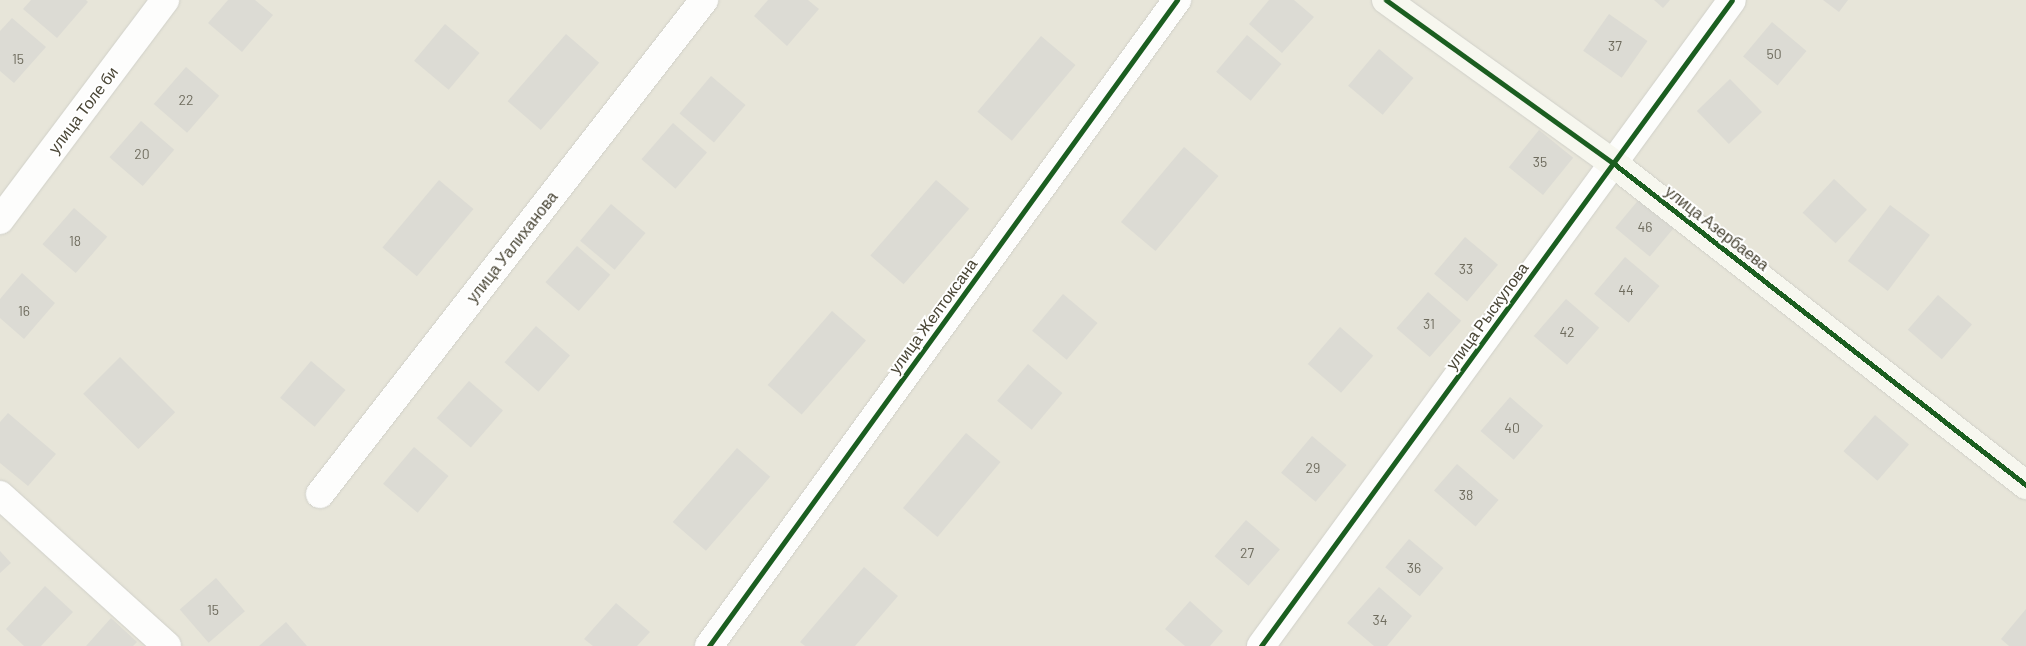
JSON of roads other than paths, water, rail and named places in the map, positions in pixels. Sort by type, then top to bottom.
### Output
[{"type":"street","name":"улица Толе би","points":[[0,220],[165,0]]},
{"type":"street","name":"улица Уалиханова","points":[[320,494],[704,0]]},
{"type":"street","name":"улица Желтоксана","points":[[709,646],[1177,0]]},
{"type":"street","name":"улица Азербаева","points":[[1386,0],[1613,163],[2026,485]]},
{"type":"street","name":"улица Рыскулова","points":[[1261,646],[1732,0]]},
{"type":"street","points":[[0,495],[168,646]]}]
